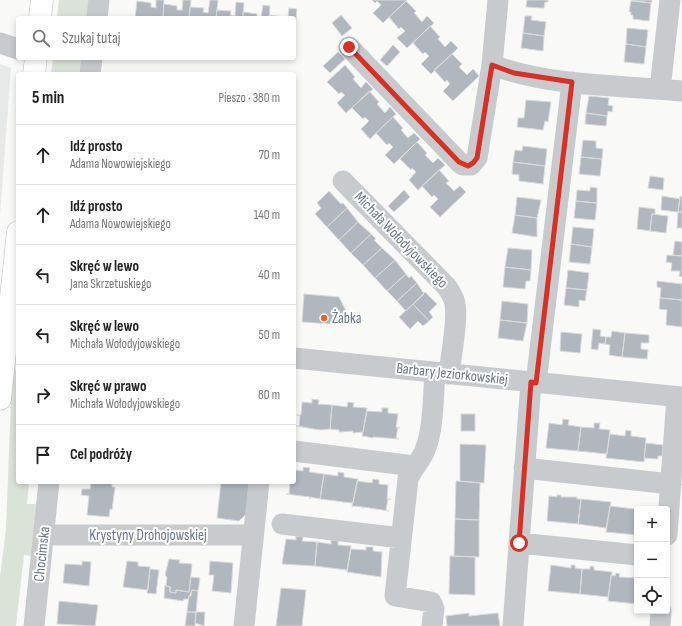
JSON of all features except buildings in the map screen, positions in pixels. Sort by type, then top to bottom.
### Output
[{"type":"main road","points":[[40,16],[42,0]]},
{"type":"main road","points":[[34,72],[36,60]]},
{"type":"main road","points":[[0,399],[11,353],[16,271]]},
{"type":"street","points":[[97,16],[99,0]]},
{"type":"street","points":[[349,47],[459,162],[468,166],[477,158],[492,65],[498,0]]},
{"type":"street","points":[[660,89],[670,0]]},
{"type":"street","points":[[0,43],[16,48]]},
{"type":"street","points":[[90,72],[92,60]]},
{"type":"street","points":[[492,65],[514,73],[572,82],[682,91]]},
{"type":"street","points":[[513,626],[524,468],[533,382],[572,82]]},
{"type":"street","name":"Michała Wołodyjowskiego","points":[[343,180],[447,287],[453,296],[455,304],[455,317],[425,450],[414,466],[408,479],[395,596],[426,600],[430,602],[434,609],[432,626]]},
{"type":"street","name":"Barbary Jeziorkowskiej","points":[[296,358],[679,397]]},
{"type":"street","points":[[669,506],[679,397]]},
{"type":"street","points":[[296,451],[414,466]]},
{"type":"street","points":[[524,468],[671,484]]},
{"type":"street","name":"Chocimska","points":[[34,626],[49,484]]},
{"type":"street","points":[[244,626],[259,484]]},
{"type":"street","points":[[282,524],[402,538]]},
{"type":"street","name":"Krystyny Drohojowskiej","points":[[44,535],[253,535]]},
{"type":"street","points":[[519,543],[634,555]]},
{"type":"street","points":[[660,626],[661,614]]},
{"type":"shaded area","points":[[59,0],[91,0],[89,16],[57,16]]},
{"type":"shaded area","points":[[53,60],[85,60],[84,72],[51,72]]},
{"type":"shaded area","points":[[0,64],[11,68],[0,215]]},
{"type":"shaded area","points":[[16,369],[16,484],[29,484],[27,504],[39,504],[34,556],[24,555],[16,626],[0,626],[0,577],[6,529],[11,400]]},
{"type":"place","name":"Żabka","points":[[324,318]]},
{"type":"route","points":[[349,47],[459,162],[468,166],[476,161],[477,158],[492,65],[514,73],[572,82],[536,383],[531,382],[519,543]]}]
